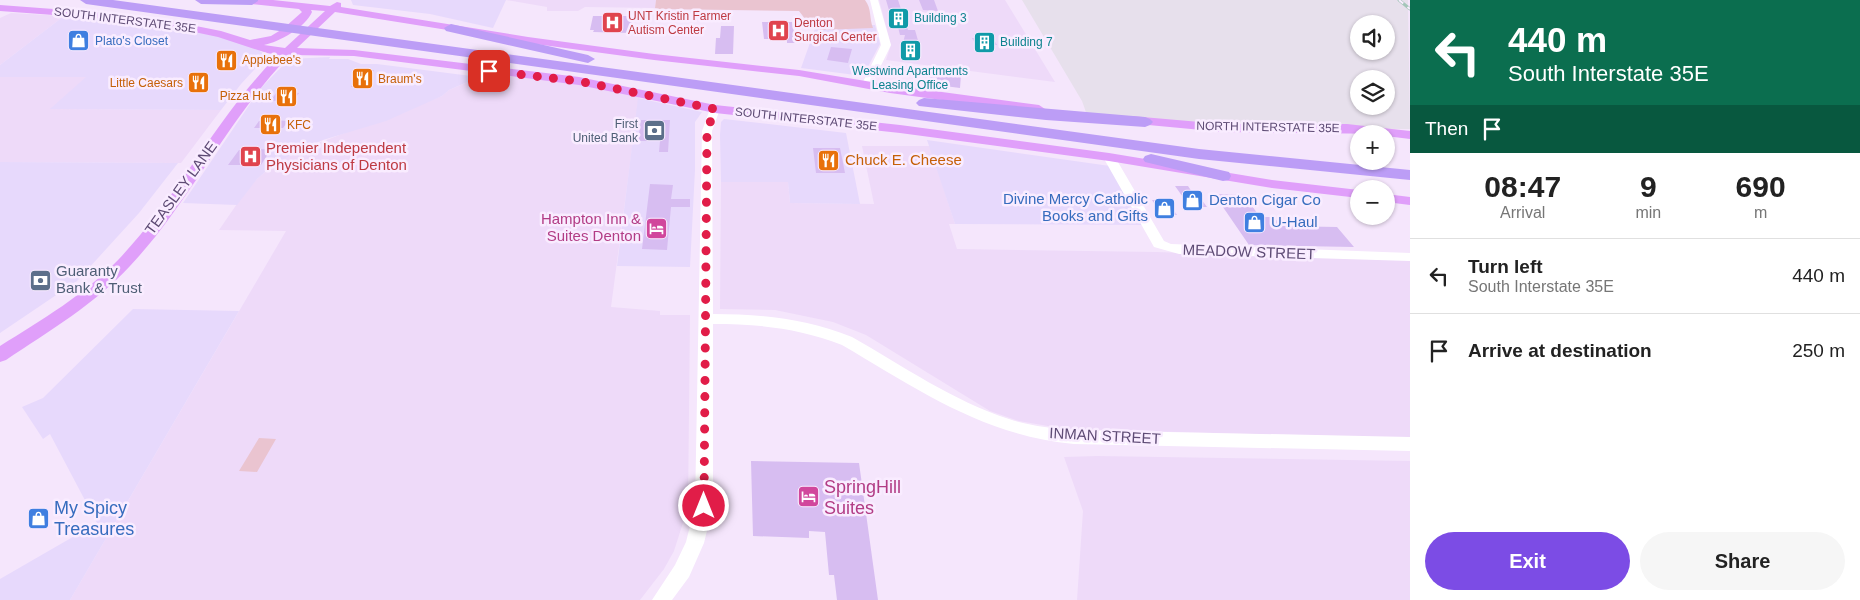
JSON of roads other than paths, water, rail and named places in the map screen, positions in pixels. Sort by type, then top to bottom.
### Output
[{"type":"highway","points":[[86,0],[155,10],[282,23]]},
{"type":"highway","points":[[145,0],[282,23],[664,80],[1199,154],[1410,175]]},
{"type":"highway","points":[[201,0],[247,1]]},
{"type":"highway","points":[[155,10],[202,29]]},
{"type":"highway","points":[[451,28],[563,52],[599,62]]},
{"type":"highway","points":[[340,31],[599,62],[1196,144],[1350,157]]},
{"type":"highway","points":[[578,81],[664,80]]},
{"type":"highway","points":[[855,98],[1150,123]]},
{"type":"highway","points":[[1055,134],[1110,150],[1223,176]]},
{"type":"highway","points":[[1395,162],[1410,163]]},
{"type":"main road","name":"TEASLEY LANE","points":[[0,344],[85,283],[124,248],[237,104],[263,78],[282,52],[330,6],[343,0]]},
{"type":"main road","points":[[247,1],[303,6],[330,6],[358,13],[451,28],[638,55],[799,73],[899,90],[1150,123]]},
{"type":"main road","points":[[244,42],[263,43],[276,39],[306,15],[307,12],[303,6]]},
{"type":"main road","name":"SOUTH INTERSTATE 35E","points":[[0,8],[107,16],[202,29],[266,50],[357,54],[578,81],[715,109],[900,129],[1109,157]]},
{"type":"main road","points":[[313,52],[306,48],[306,46],[332,19],[358,13]]},
{"type":"main road","name":"TEASLEY LANE","points":[[0,355],[101,284],[123,263],[159,221],[237,104]]},
{"type":"main road","name":"NORTH INTERSTATE 35E","points":[[1150,123],[1223,128],[1332,127],[1409,134]]},
{"type":"main road","points":[[1109,157],[1272,184],[1350,193]]},
{"type":"main road","points":[[1395,199],[1410,201]]},
{"type":"street","points":[[868,84],[886,44],[874,0]]},
{"type":"street","points":[[661,600],[682,571],[695,544],[704,506],[707,131],[715,109]]},
{"type":"street","name":"MEADOW STREET","points":[[1109,157],[1159,244],[1168,248],[1179,250],[1410,256]]},
{"type":"street","name":"INMAN STREET","points":[[705,319],[779,321],[804,325],[826,332],[847,341],[981,415],[1007,425],[1035,432],[1074,437],[1410,444]]},
{"type":"railway","points":[[1399,0],[1410,9]]},
{"type":"place","name":"Building 3","points":[[898,18]]},
{"type":"place","name":"UNT Kristin Farmer Autism Center","points":[[612,23]]},
{"type":"place","name":"Denton Surgical Center","points":[[778,30]]},
{"type":"place","name":"Plato's Closet","points":[[79,41]]},
{"type":"place","name":"Building 7","points":[[984,42]]},
{"type":"place","name":"Westwind Apartments Leasing Office","points":[[910,50]]},
{"type":"place","name":"Applebee's","points":[[226,60]]},
{"type":"place","name":"Braum's","points":[[362,79]]},
{"type":"place","name":"Little Caesars","points":[[199,83]]},
{"type":"place","name":"Pizza Hut","points":[[287,96]]},
{"type":"place","name":"KFC","points":[[271,125]]},
{"type":"place","name":"First United Bank","points":[[654,131]]},
{"type":"place","name":"Premier Independent Physicians of Denton","points":[[250,157]]},
{"type":"place","name":"Chuck E. Cheese","points":[[829,160]]},
{"type":"place","name":"Denton Cigar Co","points":[[1193,200]]},
{"type":"place","name":"Divine Mercy Catholic Books and Gifts","points":[[1164,208]]},
{"type":"place","name":"U-Haul","points":[[1255,222]]},
{"type":"place","name":"Hampton Inn & Suites Denton","points":[[657,228]]},
{"type":"place","name":"Guaranty Bank & Trust","points":[[40,280]]},
{"type":"place","name":"SpringHill Suites","points":[[808,497]]},
{"type":"place","name":"My Spicy Treasures","points":[[38,518]]}]
